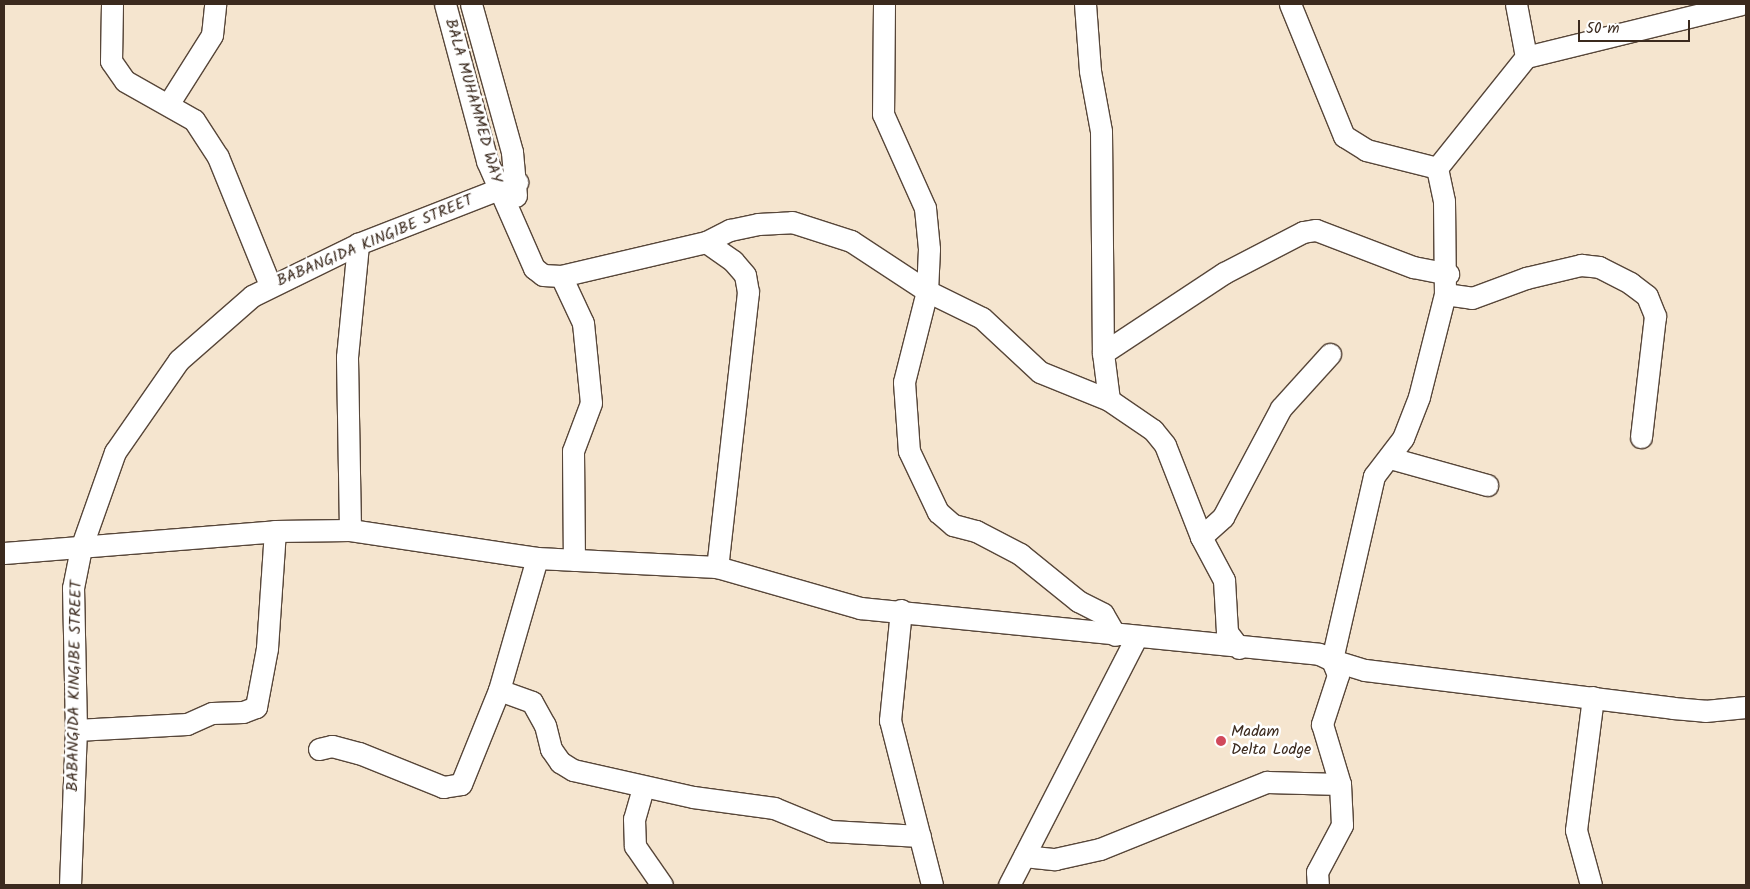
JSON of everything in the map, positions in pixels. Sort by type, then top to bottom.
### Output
[{"type":"street","points":[[112,4],[111,61],[125,81],[169,103],[194,120],[218,157],[270,285]]},
{"type":"street","points":[[169,103],[212,35],[215,4]]},
{"type":"street","name":"BALA MUHAMMED WAY","points":[[445,4],[456,56],[508,186]]},
{"type":"street","name":"BALA MUHAMMED WAY","points":[[471,4],[514,216],[534,268],[543,275],[562,276]]},
{"type":"street","points":[[884,4],[883,114],[925,208],[927,292],[904,382],[904,418],[909,451],[938,512],[953,526],[976,531],[1020,554],[1078,601],[1103,614],[1115,636]]},
{"type":"street","points":[[1085,4],[1090,72],[1101,131],[1103,353],[1109,400]]},
{"type":"street","points":[[1290,4],[1344,136],[1366,150],[1437,168]]},
{"type":"street","points":[[1516,4],[1526,57]]},
{"type":"street","points":[[1437,168],[1526,57],[1741,4]]},
{"type":"street","points":[[1318,885],[1317,872],[1342,826],[1340,784],[1322,724],[1338,675],[1332,660],[1361,521],[1374,476],[1390,458],[1419,397],[1446,284],[1444,201],[1437,168]]},
{"type":"street","name":"BABANGIDA KINGIBE STREET","points":[[70,885],[76,730],[73,588],[81,548],[115,452],[179,360],[270,285],[358,244],[508,186]]},
{"type":"street","points":[[574,560],[573,451],[591,403],[583,323],[562,276],[706,242],[730,230],[792,222],[851,241],[927,292],[982,318],[1040,372],[1109,400],[1134,414],[1165,445],[1201,537],[1224,580],[1227,632],[1239,648]]},
{"type":"street","points":[[1103,353],[1224,273],[1303,232],[1316,230],[1413,267],[1472,298],[1581,264],[1599,267],[1630,283],[1647,296],[1655,316],[1641,437]]},
{"type":"street","points":[[706,242],[733,261],[745,275],[748,292],[717,567]]},
{"type":"street","points":[[350,530],[347,357],[358,244]]},
{"type":"street","points":[[1201,537],[1223,517],[1281,408],[1330,354]]},
{"type":"street","points":[[1390,458],[1488,485]]},
{"type":"street","points":[[4,553],[275,531],[350,530],[537,558],[717,567],[823,600],[1115,636],[1319,654],[1332,660],[1374,671],[1705,711],[1746,707]]},
{"type":"street","points":[[76,730],[187,724],[212,713],[243,712],[256,707],[267,648],[275,531]]},
{"type":"street","points":[[319,749],[342,748],[436,785],[457,787],[469,773],[499,690],[537,558]]},
{"type":"street","points":[[901,610],[890,720],[932,885]]},
{"type":"street","points":[[1009,885],[1136,638]]},
{"type":"street","points":[[499,690],[532,702],[539,711],[560,762],[643,788],[774,808],[830,831],[920,836]]},
{"type":"street","points":[[1592,885],[1576,830],[1593,697]]},
{"type":"street","points":[[1024,856],[1055,859],[1100,850],[1267,782],[1340,784]]},
{"type":"street","points":[[643,788],[634,820],[634,846],[662,885]]},
{"type":"place","name":"Madam Delta Lodge","points":[[1221,741]]}]
